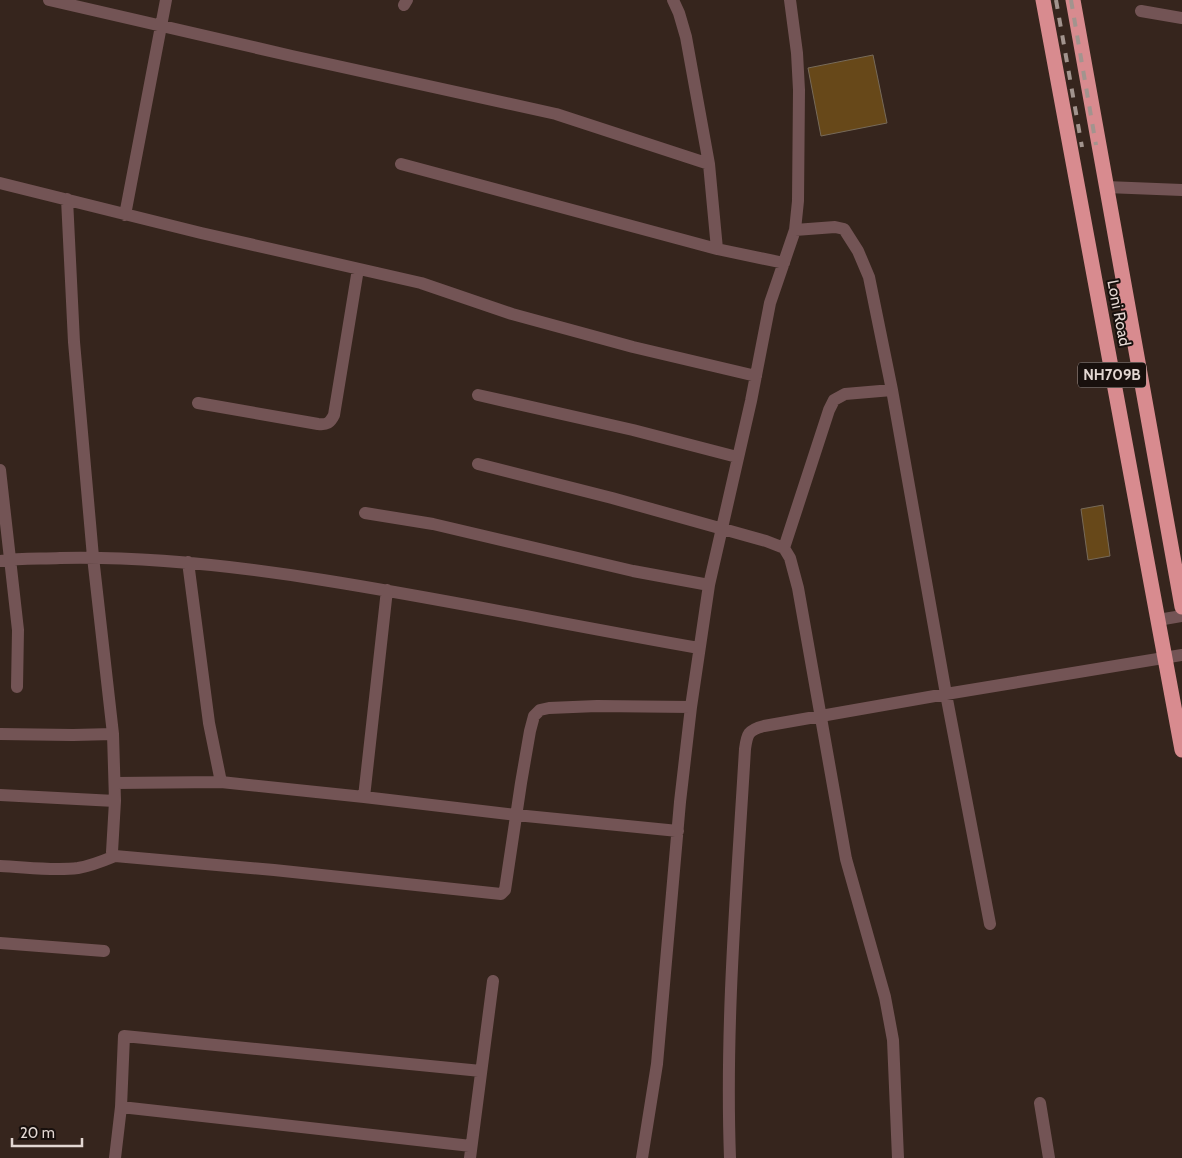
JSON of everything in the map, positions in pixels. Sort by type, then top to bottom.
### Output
[{"type":"highway","name":"Loni Road","points":[[1043,0],[1182,750]]},
{"type":"highway","name":"Loni Road","points":[[1072,0],[1182,608]]},
{"type":"street","points":[[49,0],[556,114],[709,164]]},
{"type":"street","points":[[125,215],[166,0]]},
{"type":"street","points":[[673,0],[686,37],[709,164],[718,249]]},
{"type":"street","points":[[642,1158],[657,1064],[678,831],[698,648],[709,584],[756,376],[770,303],[795,230],[798,201],[799,90],[797,53],[790,0]]},
{"type":"street","points":[[1141,11],[1182,18]]},
{"type":"street","points":[[401,164],[718,249],[784,263]]},
{"type":"street","points":[[0,182],[67,198],[125,215],[422,283],[512,314],[633,347],[756,376]]},
{"type":"street","points":[[1106,187],[1182,190]]},
{"type":"street","points":[[67,198],[74,342],[93,557],[113,734],[115,801],[112,852],[115,856]]},
{"type":"street","points":[[795,230],[835,227],[844,229],[854,243],[869,277],[892,390],[946,694],[990,924]]},
{"type":"street","points":[[198,403],[318,424],[325,424],[331,421],[334,415],[358,269]]},
{"type":"street","points":[[784,548],[829,410],[834,400],[846,394],[892,390]]},
{"type":"street","points":[[478,395],[632,430],[737,457]]},
{"type":"street","points":[[478,464],[723,528],[766,540],[784,548],[790,558],[798,588],[846,859],[885,996],[893,1040],[898,1158]]},
{"type":"street","points":[[0,470],[5,560],[18,630],[17,687]]},
{"type":"street","points":[[365,514],[433,524],[633,571],[709,584]]},
{"type":"street","points":[[5,560],[93,557],[188,562],[266,571],[387,590],[559,624],[698,648]]},
{"type":"street","points":[[188,562],[209,723],[221,782]]},
{"type":"street","points":[[364,797],[387,590]]},
{"type":"street","points":[[1158,620],[1182,616]]},
{"type":"street","points":[[730,1158],[729,1060],[732,980],[744,759],[747,735],[754,729],[946,694],[1182,655]]},
{"type":"street","points":[[0,866],[79,868],[115,856],[274,870],[501,894],[505,890],[530,731],[534,716],[540,710],[597,706],[691,707]]},
{"type":"street","points":[[0,734],[113,734]]},
{"type":"street","points":[[115,783],[221,782],[678,831]]},
{"type":"street","points":[[0,795],[115,801]]},
{"type":"street","points":[[0,943],[104,951]]},
{"type":"street","points":[[121,1107],[471,1152],[493,981]]},
{"type":"street","points":[[115,1158],[121,1107],[124,1036],[481,1071]]},
{"type":"street","points":[[1040,1103],[1049,1158]]},
{"type":"building","points":[[873,55],[887,123],[821,136],[808,68]]},
{"type":"building","points":[[1103,505],[1110,556],[1088,560],[1081,509]]},
{"type":"railway","points":[[1056,0],[1082,147]]},
{"type":"railway","points":[[1071,0],[1096,145]]}]
